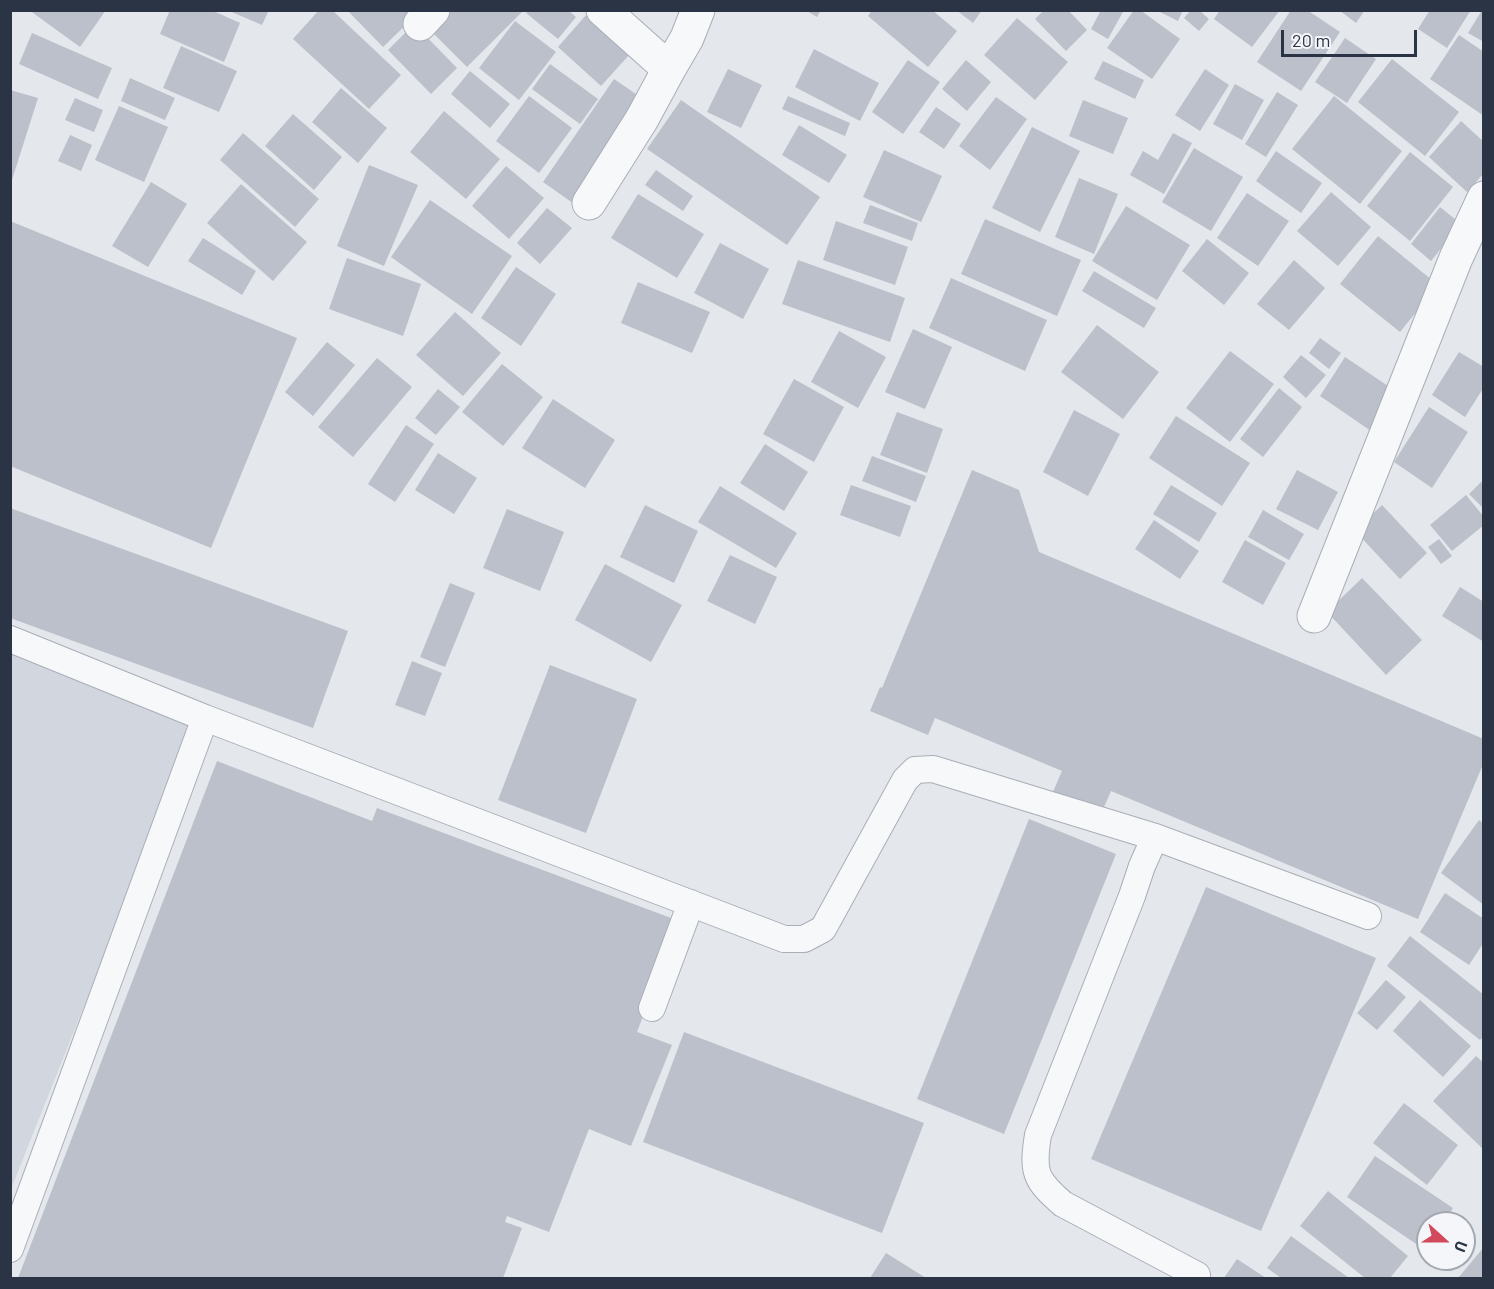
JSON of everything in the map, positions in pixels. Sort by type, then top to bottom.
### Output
[{"type":"street","points":[[603,10],[669,69]]},
{"type":"street","points":[[589,203],[642,118],[687,38],[698,10]]},
{"type":"street","points":[[1314,616],[1456,258],[1484,198]]},
{"type":"lane","points":[[10,639],[205,718],[784,939],[804,939],[823,929],[905,780],[915,770],[933,769],[1155,837],[1368,915]]},
{"type":"lane","points":[[10,1249],[205,718]]},
{"type":"lane","points":[[1155,837],[1038,1135],[1034,1158],[1038,1179],[1063,1204],[1197,1275]]},
{"type":"lane","points":[[652,1008],[691,903]]},
{"type":"shaded area","points":[[11,651],[196,725],[11,1189]]},
{"type":"building","points":[[29,10],[106,10],[80,47]]},
{"type":"building","points":[[170,10],[211,10],[240,23],[224,62],[160,34]]},
{"type":"building","points":[[227,10],[269,10],[262,25]]},
{"type":"building","points":[[319,10],[332,10],[401,75],[369,109],[293,39]]},
{"type":"building","points":[[347,10],[406,10],[413,18],[383,47]]},
{"type":"building","points":[[439,10],[524,10],[467,67],[425,25]]},
{"type":"building","points":[[529,10],[568,10],[576,17],[558,39],[526,13]]},
{"type":"building","points":[[805,10],[821,10],[817,17]]},
{"type":"building","points":[[872,10],[932,10],[957,31],[928,67],[868,16]]},
{"type":"building","points":[[956,10],[982,10],[973,23]]},
{"type":"building","points":[[1044,10],[1068,10],[1087,30],[1066,51],[1035,19]]},
{"type":"building","points":[[1101,10],[1124,10],[1108,39],[1091,29]]},
{"type":"building","points":[[1134,10],[1140,10],[1180,39],[1152,79],[1107,48]]},
{"type":"building","points":[[1156,10],[1183,10],[1178,21]]},
{"type":"building","points":[[1191,10],[1199,10],[1209,19],[1199,31],[1184,18]]},
{"type":"building","points":[[1220,10],[1280,10],[1252,47],[1214,19]]},
{"type":"building","points":[[1291,10],[1307,10],[1340,32],[1301,91],[1257,62]]},
{"type":"building","points":[[1339,10],[1365,10],[1356,23]]},
{"type":"building","points":[[1430,10],[1471,10],[1447,48],[1418,29]]},
{"type":"building","points":[[1484,10],[1484,42],[1468,33]]},
{"type":"building","points":[[586,15],[630,54],[601,86],[558,47]]},
{"type":"building","points":[[1017,18],[1068,62],[1035,100],[984,55]]},
{"type":"building","points":[[515,21],[556,52],[519,100],[479,68]]},
{"type":"building","points":[[414,24],[457,68],[431,94],[388,50]]},
{"type":"building","points":[[32,33],[112,68],[98,99],[19,64]]},
{"type":"building","points":[[1459,35],[1484,52],[1484,116],[1430,79]]},
{"type":"building","points":[[1345,38],[1376,59],[1347,103],[1315,82]]},
{"type":"building","points":[[181,46],[237,71],[219,112],[163,88]]},
{"type":"building","points":[[814,49],[879,83],[860,121],[795,87]]},
{"type":"building","points":[[1392,59],[1459,112],[1425,156],[1358,102]]},
{"type":"building","points":[[908,60],[940,82],[903,134],[872,112]]},
{"type":"building","points":[[966,60],[991,82],[967,111],[942,89]]},
{"type":"building","points":[[1103,61],[1144,80],[1135,99],[1094,79]]},
{"type":"building","points":[[550,64],[598,99],[580,124],[532,89]]},
{"type":"building","points":[[728,69],[762,85],[741,128],[707,112]]},
{"type":"building","points":[[1205,69],[1229,85],[1200,131],[1175,115]]},
{"type":"building","points":[[470,71],[510,104],[490,128],[451,94]]},
{"type":"building","points":[[130,78],[175,98],[165,120],[121,101]]},
{"type":"building","points":[[614,79],[649,103],[577,206],[543,182]]},
{"type":"building","points":[[1235,84],[1264,100],[1242,140],[1213,124]]},
{"type":"building","points":[[341,88],[387,128],[358,163],[312,122]]},
{"type":"building","points":[[10,90],[38,98],[11,183],[10,183]]},
{"type":"building","points":[[1277,92],[1298,105],[1266,157],[1245,144]]},
{"type":"building","points":[[529,96],[572,128],[539,173],[496,141]]},
{"type":"building","points":[[788,96],[850,123],[845,136],[782,109]]},
{"type":"building","points":[[1334,96],[1402,151],[1360,204],[1292,149]]},
{"type":"building","points":[[996,97],[1027,119],[990,170],[959,146]]},
{"type":"building","points":[[75,98],[103,110],[94,132],[65,120]]},
{"type":"building","points":[[681,100],[820,197],[787,245],[647,149]]},
{"type":"building","points":[[1083,100],[1128,118],[1113,154],[1069,136]]},
{"type":"building","points":[[119,106],[168,127],[144,182],[95,160]]},
{"type":"building","points":[[936,107],[961,124],[944,149],[919,132]]},
{"type":"building","points":[[444,111],[500,159],[466,199],[410,152]]},
{"type":"building","points":[[293,114],[342,157],[314,190],[265,146]]},
{"type":"building","points":[[1461,121],[1484,142],[1484,173],[1467,192],[1429,157]]},
{"type":"building","points":[[799,125],[847,155],[829,183],[782,155]]},
{"type":"building","points":[[1032,127],[1080,151],[1040,232],[992,208]]},
{"type":"building","points":[[243,133],[319,199],[295,227],[220,160]]},
{"type":"building","points":[[1173,133],[1192,143],[1164,194],[1130,175],[1143,151],[1158,160]]},
{"type":"building","points":[[70,135],[92,145],[81,171],[58,161]]},
{"type":"building","points":[[1194,148],[1243,177],[1211,231],[1162,202]]},
{"type":"building","points":[[884,150],[942,176],[921,222],[863,197]]},
{"type":"building","points":[[1276,151],[1322,183],[1301,213],[1256,181]]},
{"type":"building","points":[[1410,152],[1453,187],[1410,241],[1367,206]]},
{"type":"building","points":[[369,165],[418,185],[384,266],[337,246]]},
{"type":"building","points":[[506,166],[544,198],[509,239],[472,206]]},
{"type":"building","points":[[656,170],[693,196],[683,211],[645,185]]},
{"type":"building","points":[[1079,178],[1118,194],[1094,254],[1055,237]]},
{"type":"building","points":[[151,182],[187,204],[148,267],[112,246]]},
{"type":"building","points":[[241,184],[307,242],[273,281],[207,223]]},
{"type":"building","points":[[1331,192],[1371,227],[1338,266],[1297,231]]},
{"type":"building","points":[[1247,193],[1289,221],[1258,266],[1217,238]]},
{"type":"building","points":[[638,194],[704,234],[677,278],[611,238]]},
{"type":"building","points":[[430,200],[512,256],[472,314],[391,257]]},
{"type":"building","points":[[870,205],[918,223],[912,241],[863,223]]},
{"type":"building","points":[[1126,206],[1190,245],[1157,300],[1092,261]]},
{"type":"building","points":[[1440,207],[1461,224],[1431,261],[1411,244]]},
{"type":"building","points":[[547,208],[572,228],[540,264],[517,243]]},
{"type":"building","points":[[985,219],[1081,260],[1057,316],[961,274]]},
{"type":"building","points":[[10,221],[297,338],[211,548],[10,466]]},
{"type":"building","points":[[836,221],[908,247],[895,285],[823,260]]},
{"type":"building","points":[[1378,236],[1438,285],[1400,332],[1340,284]]},
{"type":"building","points":[[203,238],[256,271],[242,295],[188,261]]},
{"type":"building","points":[[1207,239],[1249,273],[1224,305],[1182,271]]},
{"type":"building","points":[[720,243],[769,269],[743,319],[694,293]]},
{"type":"building","points":[[347,258],[421,284],[403,336],[329,309]]},
{"type":"building","points":[[798,260],[905,298],[890,342],[782,304]]},
{"type":"building","points":[[1294,260],[1325,288],[1289,330],[1257,304]]},
{"type":"building","points":[[516,267],[556,294],[521,346],[481,318]]},
{"type":"building","points":[[1094,271],[1156,308],[1144,328],[1082,291]]},
{"type":"building","points":[[951,278],[1047,320],[1025,371],[929,328]]},
{"type":"building","points":[[638,282],[710,312],[692,353],[621,323]]},
{"type":"building","points":[[455,312],[501,353],[463,396],[416,355]]},
{"type":"building","points":[[1097,325],[1159,372],[1123,419],[1061,372]]},
{"type":"building","points":[[913,329],[952,347],[925,409],[885,392]]},
{"type":"building","points":[[839,331],[886,357],[858,408],[811,382]]},
{"type":"building","points":[[1320,338],[1341,353],[1329,369],[1309,353]]},
{"type":"building","points":[[327,342],[355,365],[313,416],[285,392]]},
{"type":"building","points":[[1230,351],[1274,384],[1230,442],[1186,408]]},
{"type":"building","points":[[1459,352],[1484,367],[1484,387],[1465,417],[1432,395]]},
{"type":"building","points":[[1301,355],[1326,375],[1306,398],[1283,377]]},
{"type":"building","points":[[1345,357],[1397,392],[1371,431],[1320,396]]},
{"type":"building","points":[[377,358],[412,387],[353,457],[318,427]]},
{"type":"building","points":[[502,364],[543,397],[503,446],[462,412]]},
{"type":"building","points":[[794,379],[844,407],[814,462],[763,434]]},
{"type":"building","points":[[1279,388],[1302,407],[1263,457],[1240,439]]},
{"type":"building","points":[[438,389],[460,407],[436,435],[415,418]]},
{"type":"building","points":[[553,399],[615,440],[585,488],[522,448]]},
{"type":"building","points":[[1429,407],[1468,432],[1432,488],[1394,462]]},
{"type":"building","points":[[1074,410],[1120,434],[1088,496],[1043,472]]},
{"type":"building","points":[[897,412],[943,429],[927,473],[880,455]]},
{"type":"building","points":[[1176,416],[1250,463],[1222,506],[1149,458]]},
{"type":"building","points":[[406,425],[434,444],[395,502],[368,484]]},
{"type":"building","points":[[765,444],[808,472],[784,511],[740,483]]},
{"type":"building","points":[[438,453],[477,478],[454,514],[415,490]]},
{"type":"building","points":[[872,456],[926,476],[916,502],[862,481]]},
{"type":"building","points":[[972,470],[1019,490],[1039,552],[1484,739],[1484,762],[1418,919],[1111,791],[1101,814],[1052,794],[1062,771],[935,718],[928,735],[870,711],[880,687],[882,688]]},
{"type":"building","points":[[1297,470],[1338,492],[1318,530],[1276,509]]},
{"type":"building","points":[[1481,482],[1484,484],[1484,509],[1469,494]]},
{"type":"building","points":[[851,485],[911,506],[900,537],[840,515]]},
{"type":"building","points":[[1171,485],[1217,513],[1199,542],[1153,514]]},
{"type":"building","points":[[720,486],[797,533],[776,568],[698,522]]},
{"type":"building","points":[[1466,495],[1484,517],[1484,525],[1452,551],[1430,525]]},
{"type":"building","points":[[645,505],[698,531],[674,583],[620,557]]},
{"type":"building","points":[[1382,505],[1427,553],[1400,579],[1355,531]]},
{"type":"building","points":[[10,508],[348,631],[313,728],[10,618]]},
{"type":"building","points":[[507,509],[564,532],[540,591],[483,568]]},
{"type":"building","points":[[1263,510],[1304,534],[1289,560],[1248,537]]},
{"type":"building","points":[[1154,520],[1199,551],[1180,579],[1135,549]]},
{"type":"building","points":[[1439,539],[1452,556],[1441,564],[1428,547]]},
{"type":"building","points":[[1245,540],[1286,563],[1263,605],[1222,582]]},
{"type":"building","points":[[730,555],[777,577],[755,624],[707,601]]},
{"type":"building","points":[[605,564],[682,605],[651,662],[575,620]]},
{"type":"building","points":[[1362,578],[1422,640],[1386,675],[1327,612]]},
{"type":"building","points":[[450,583],[475,593],[445,667],[420,657]]},
{"type":"building","points":[[1460,587],[1484,602],[1484,642],[1442,616]]},
{"type":"building","points":[[412,661],[442,673],[425,716],[395,705]]},
{"type":"building","points":[[550,665],[637,699],[586,833],[498,800]]},
{"type":"building","points":[[217,761],[372,821],[377,808],[679,921],[637,1032],[672,1045],[631,1146],[589,1129],[549,1232],[507,1216],[505,1222],[522,1228],[503,1278],[18,1278]]},
{"type":"building","points":[[1029,819],[1116,854],[1004,1134],[917,1099]]},
{"type":"building","points":[[1479,820],[1484,824],[1484,905],[1441,873]]},
{"type":"building","points":[[1206,887],[1376,958],[1261,1231],[1091,1159]]},
{"type":"building","points":[[1445,893],[1484,919],[1484,942],[1469,965],[1420,932]]},
{"type":"building","points":[[1410,936],[1484,995],[1484,1036],[1480,1040],[1387,966]]},
{"type":"building","points":[[1386,980],[1406,997],[1377,1030],[1357,1013]]},
{"type":"building","points":[[1420,1000],[1471,1046],[1443,1077],[1393,1031]]},
{"type":"building","points":[[684,1032],[924,1123],[882,1233],[643,1142]]},
{"type":"building","points":[[1476,1056],[1484,1063],[1484,1147],[1482,1148],[1433,1101]]},
{"type":"building","points":[[1404,1103],[1458,1145],[1427,1185],[1373,1143]]},
{"type":"building","points":[[1375,1156],[1453,1208],[1451,1211],[1416,1211],[1416,1244],[1347,1197]]},
{"type":"building","points":[[1328,1191],[1408,1256],[1390,1278],[1365,1278],[1300,1226]]},
{"type":"building","points":[[1291,1236],[1349,1278],[1281,1278],[1267,1268]]},
{"type":"building","points":[[1484,1247],[1484,1278],[1458,1278],[1464,1271],[1476,1271],[1476,1257]]},
{"type":"building","points":[[886,1253],[926,1278],[870,1278]]},
{"type":"building","points":[[1237,1259],[1266,1278],[1224,1278]]}]
